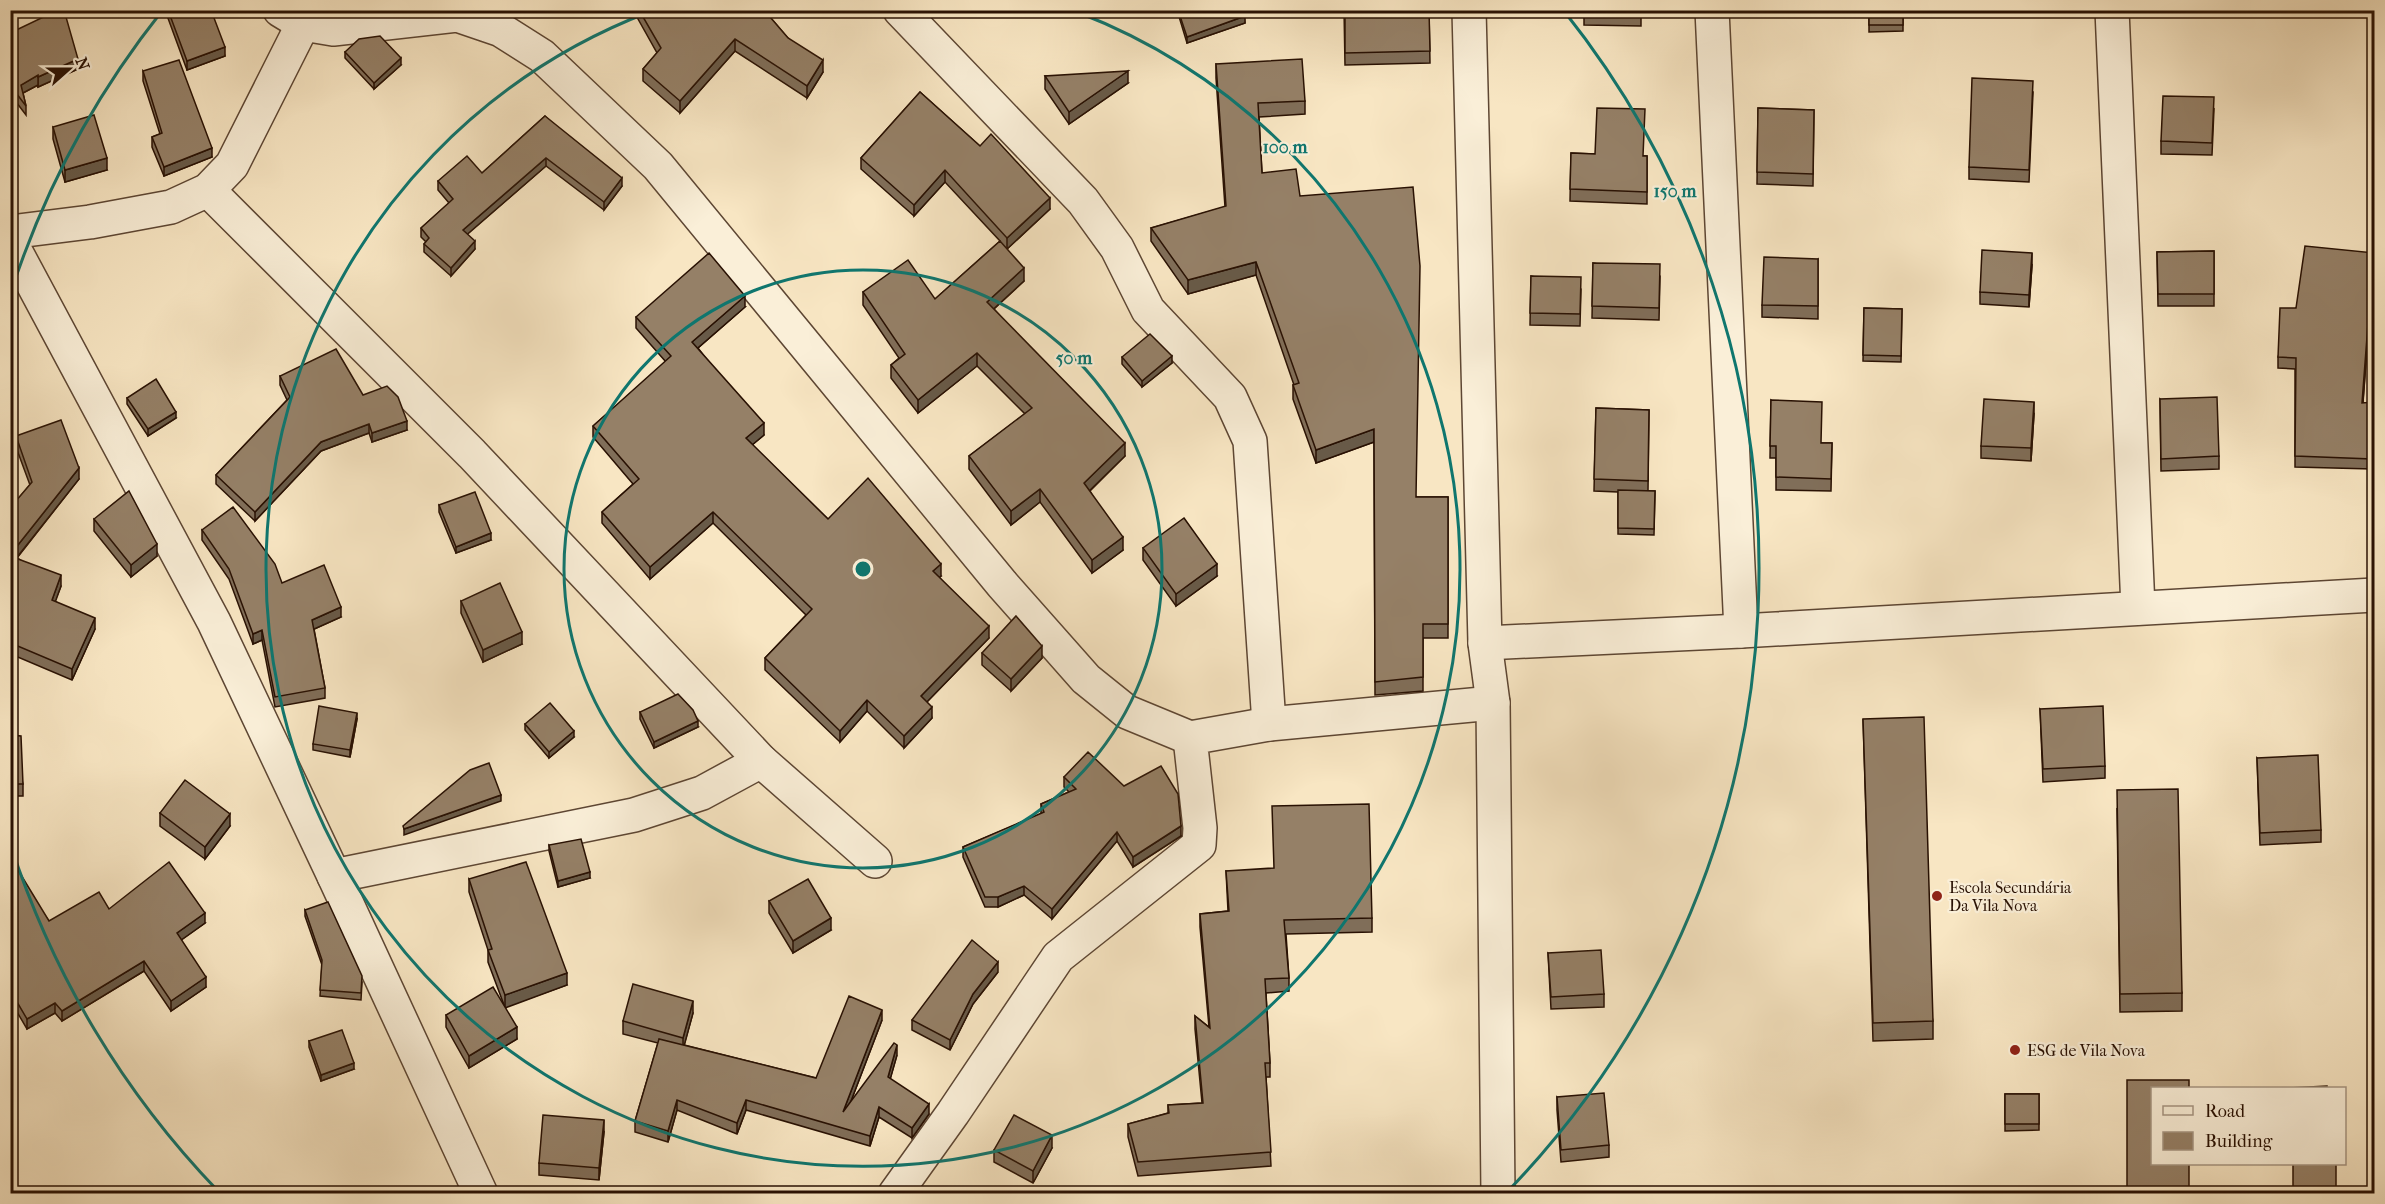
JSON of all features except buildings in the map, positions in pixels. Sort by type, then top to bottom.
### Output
[{"type":"street","points":[[900,10],[1083,201],[1117,248],[1148,310],[1230,398],[1250,441],[1269,724]]},
{"type":"street","points":[[1469,10],[1485,643],[1492,703],[1498,1194]]},
{"type":"street","points":[[1712,10],[1741,632]]},
{"type":"street","points":[[2112,10],[2138,608]]},
{"type":"street","points":[[10,232],[90,222],[171,207],[208,190],[232,165],[292,17],[333,29],[457,15],[501,30],[542,56],[658,166],[1002,584],[1086,679],[1127,712],[1190,738],[1269,724],[1492,703]]},
{"type":"street","points":[[208,190],[472,454],[761,761],[875,861]]},
{"type":"street","points":[[10,241],[214,622],[481,1194]]},
{"type":"street","points":[[1485,643],[1741,632],[2374,595]]},
{"type":"street","points":[[895,1194],[953,1113],[1058,957],[1199,845],[1200,828],[1190,738]]},
{"type":"street","points":[[334,876],[634,815],[702,793],[761,761]]},
{"type":"place","name":"Escola Secundária Da Vila Nova","points":[[1937,896]]},
{"type":"place","name":"ESG de Vila Nova","points":[[2015,1050]]}]
